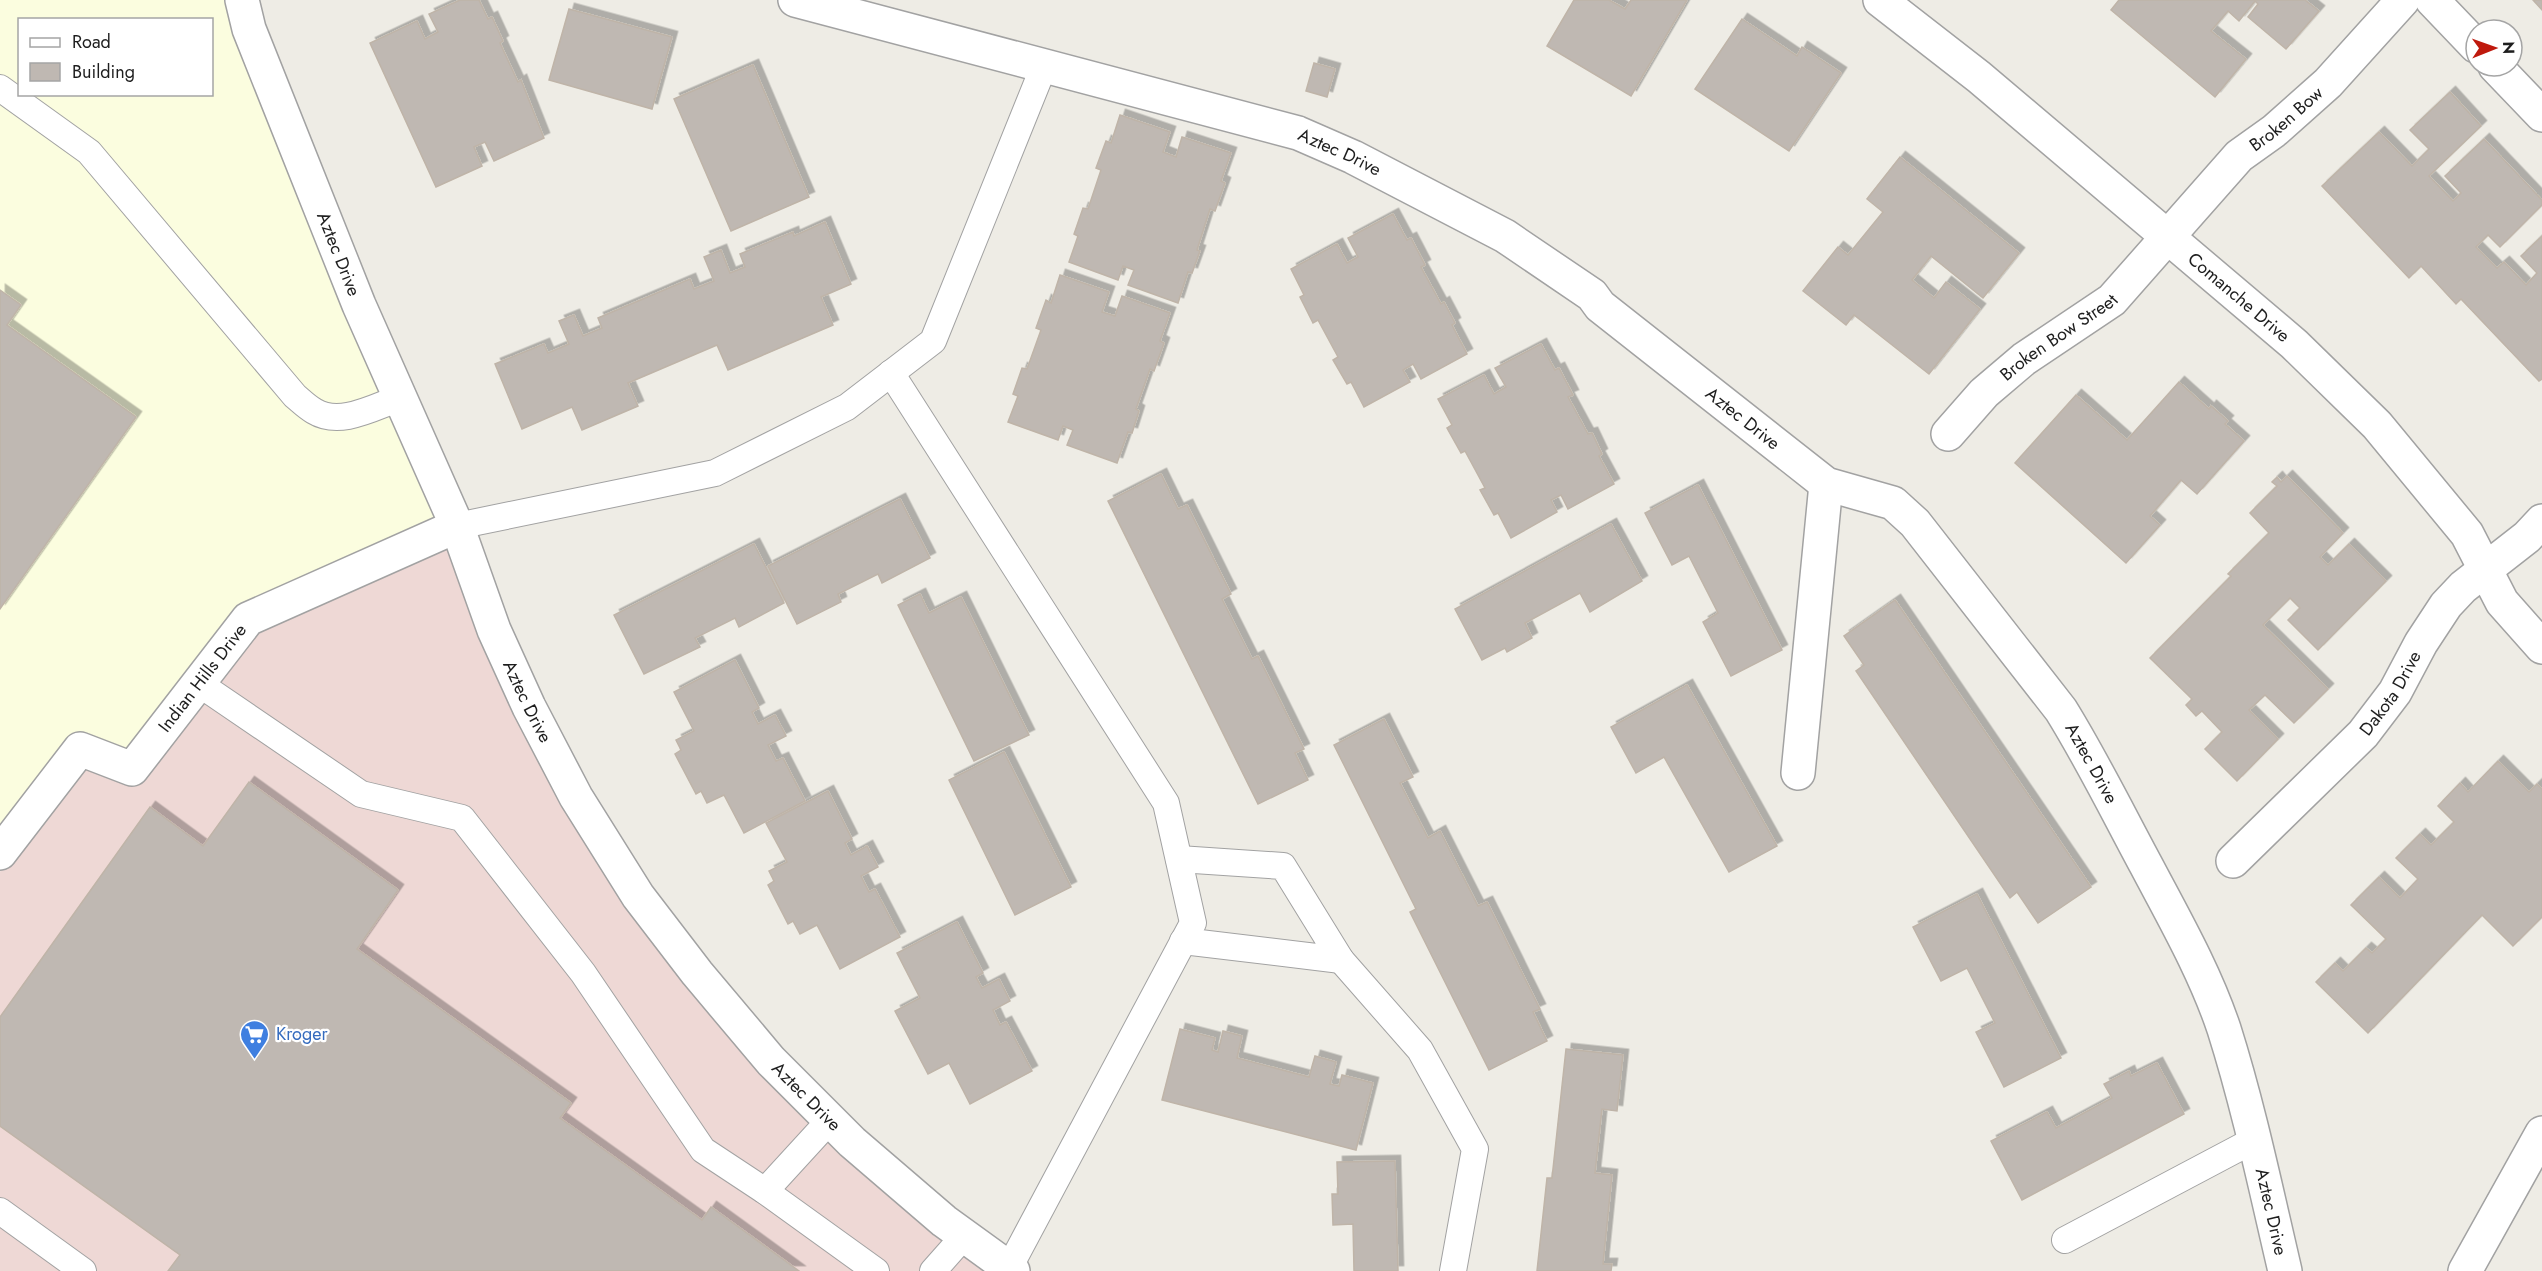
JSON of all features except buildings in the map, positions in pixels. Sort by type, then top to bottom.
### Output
[{"type":"street","name":"Aztec Drive","points":[[242,0],[253,40],[359,305],[457,526],[494,630],[529,707],[588,817],[638,896],[697,973],[771,1061],[852,1142],[964,1236],[1011,1270]]},
{"type":"street","name":"Aztec Drive","points":[[795,0],[1298,133],[1353,157],[1505,236],[1592,295],[1600,306],[1827,484],[1893,503],[1915,523],[2061,710],[2079,739],[2157,885],[2208,988],[2224,1029],[2254,1140],[2285,1271]]},
{"type":"street","name":"Comanche Drive","points":[[1880,0],[1979,76],[2294,344],[2377,425],[2467,534],[2502,602],[2542,647]]},
{"type":"street","name":"Broken Bow","points":[[2168,237],[2239,156],[2274,130],[2328,83],[2403,0]]},
{"type":"street","points":[[2432,0],[2464,33]]},
{"type":"street","points":[[2507,78],[2542,115]]},
{"type":"street","name":"Broken Bow Street","points":[[1948,434],[1984,393],[2024,359],[2112,300],[2168,237]]},
{"type":"street","points":[[1798,772],[1827,484]]},
{"type":"street","name":"Dakota Drive","points":[[2233,861],[2363,734],[2395,692],[2421,643],[2446,605],[2463,586],[2527,537],[2542,521]]},
{"type":"street","name":"Indian Hills Drive","points":[[0,853],[80,749],[132,769],[248,619],[457,526]]},
{"type":"street","points":[[2465,1271],[2542,1133]]},
{"type":"lane","points":[[457,526],[715,473],[847,407],[933,341],[1044,66]]},
{"type":"lane","points":[[0,88],[89,152],[295,396],[314,412],[331,417],[346,417],[400,399]]},
{"type":"lane","points":[[891,373],[1166,803],[1193,923],[1011,1270]]},
{"type":"lane","points":[[198,683],[361,794],[462,818],[584,974],[703,1150],[765,1191],[876,1271]]},
{"type":"lane","points":[[1179,859],[1283,866],[1341,960],[1420,1050],[1475,1149],[1453,1271]]},
{"type":"lane","points":[[1183,940],[1341,960]]},
{"type":"lane","points":[[765,1191],[830,1120]]},
{"type":"lane","points":[[2065,1240],[2254,1140]]},
{"type":"lane","points":[[0,1211],[83,1271]]},
{"type":"lane","points":[[933,1271],[964,1236]]},
{"type":"shaded area","points":[[0,0],[244,0],[457,526],[248,619],[132,769],[80,749],[0,853]]},
{"type":"shaded area","points":[[457,526],[576,797],[852,1142],[1029,1271],[0,1271],[0,872],[80,749],[248,619]]},
{"type":"place","name":"Kroger","points":[[255,1060]]}]
